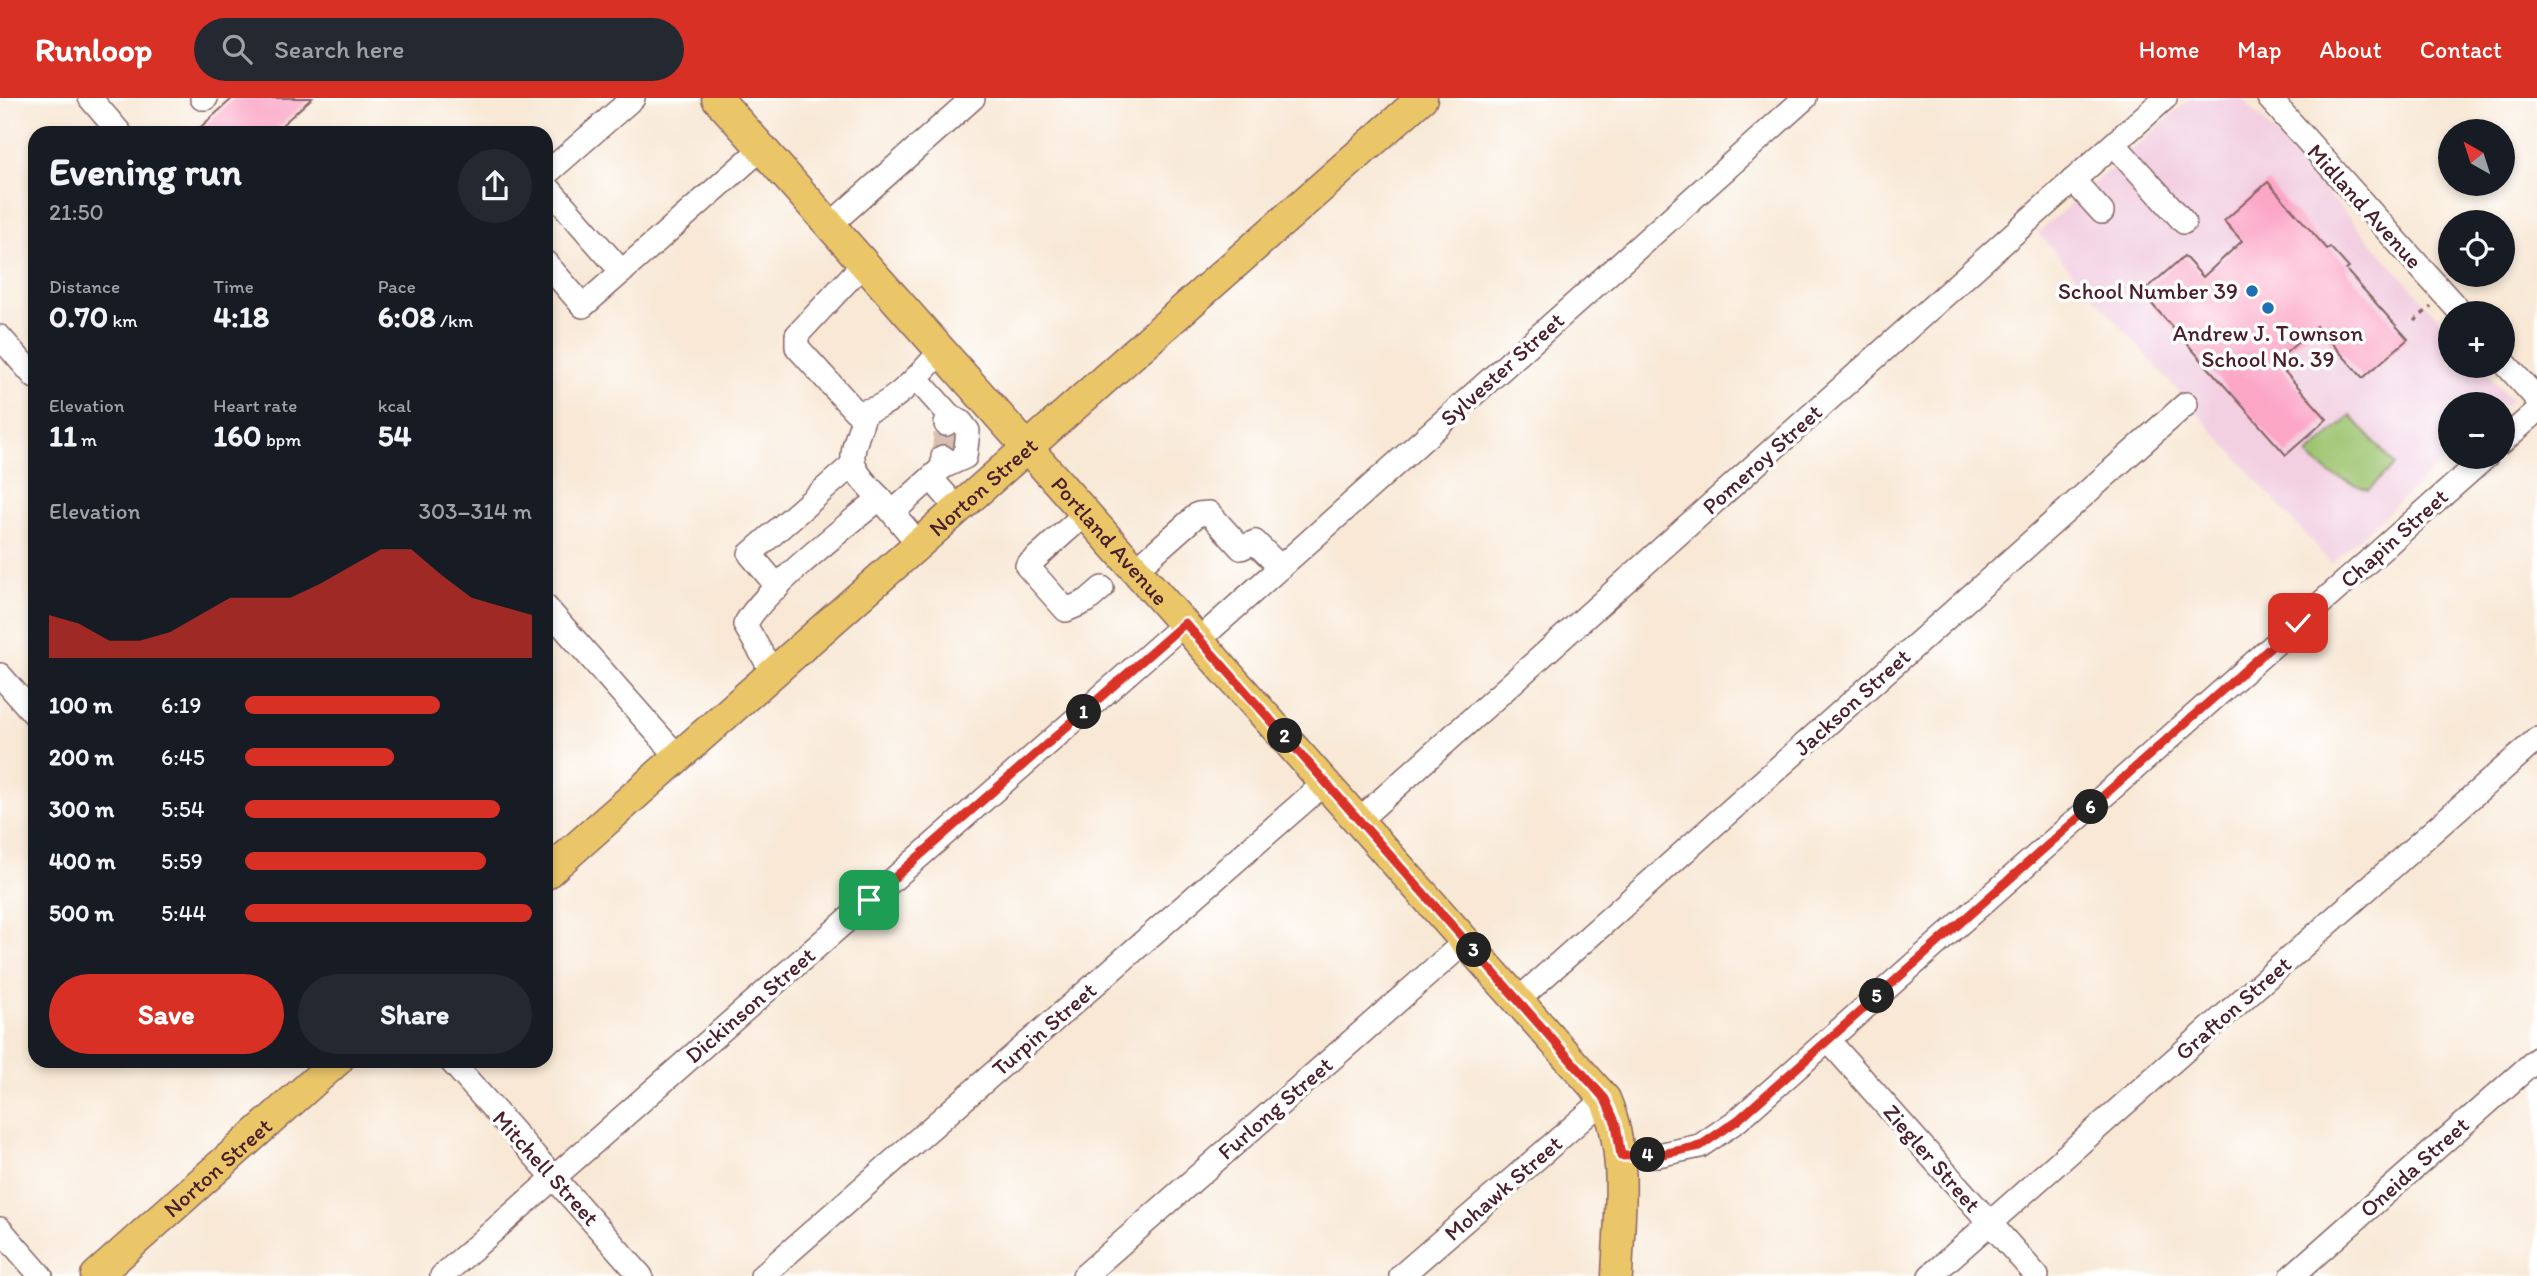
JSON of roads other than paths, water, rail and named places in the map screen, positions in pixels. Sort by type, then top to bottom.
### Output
[{"type":"main road","name":"Portland Avenue","points":[[717,98],[1605,1099],[1616,1124],[1621,1156],[1617,1276]]},
{"type":"main road","name":"Norton Street","points":[[553,868],[1422,98]]},
{"type":"main road","name":"Norton Street","points":[[96,1276],[329,1068]]},
{"type":"street","points":[[90,98],[114,126]]},
{"type":"street","points":[[553,168],[633,98]]},
{"type":"street","points":[[830,225],[973,98]]},
{"type":"street","name":"Sylvester Street","points":[[1192,631],[1280,568],[1805,98]]},
{"type":"street","name":"Pomeroy Street","points":[[1359,820],[2165,98]]},
{"type":"street","name":"Midland Avenue","points":[[2269,98],[2450,301]]},
{"type":"street","points":[[2114,144],[2184,222]]},
{"type":"street","points":[[553,271],[583,306],[762,148]]},
{"type":"street","points":[[2073,180],[2102,212]]},
{"type":"street","points":[[553,193],[622,272]]},
{"type":"street","points":[[864,263],[797,335],[797,347],[855,411],[865,413],[877,410],[942,352]]},
{"type":"street","points":[[0,337],[28,369]]},
{"type":"street","points":[[2515,374],[2537,399]]},
{"type":"street","points":[[773,673],[745,625],[752,612],[778,587],[887,505],[939,468],[965,457],[968,431],[961,422],[948,420],[916,378]]},
{"type":"street","name":"Jackson Street","points":[[1518,1000],[2186,404]]},
{"type":"street","points":[[2515,430],[2537,411]]},
{"type":"street","points":[[865,413],[851,456],[852,465],[859,477],[887,505],[918,543]]},
{"type":"street","points":[[778,587],[750,554],[852,465]]},
{"type":"street","points":[[939,468],[958,509]]},
{"type":"street","name":"Chapin Street","points":[[1621,1156],[1658,1155],[1700,1146],[1738,1120],[2472,469]]},
{"type":"street","points":[[1136,569],[1198,514],[1209,513],[1241,548],[1255,542],[1280,568]]},
{"type":"street","points":[[1085,514],[1027,566],[1066,610],[1087,601],[1102,588]]},
{"type":"street","points":[[553,615],[678,757]]},
{"type":"street","name":"Dickinson Street","points":[[442,1276],[1192,631]]},
{"type":"street","points":[[0,675],[28,707]]},
{"type":"street","name":"Grafton Street","points":[[1930,1276],[2537,739]]},
{"type":"street","name":"Turpin Street","points":[[762,1276],[1325,782]]},
{"type":"street","name":"Furlong Street","points":[[1084,1276],[1466,941]]},
{"type":"street","name":"Ziegler Street","points":[[1828,1040],[2037,1276]]},
{"type":"street","name":"Oneida Street","points":[[2292,1276],[2537,1059]]},
{"type":"street","name":"Mitchell Street","points":[[457,1068],[641,1276]]},
{"type":"street","name":"Mohawk Street","points":[[1401,1276],[1605,1099]]},
{"type":"street","points":[[0,1230],[41,1276]]},
{"type":"tunnel","points":[[943,457],[946,424]]},
{"type":"place","name":"School Number 39","points":[[2252,291]]},
{"type":"place","name":"Andrew J. Townson School No. 39","points":[[2268,308]]}]
